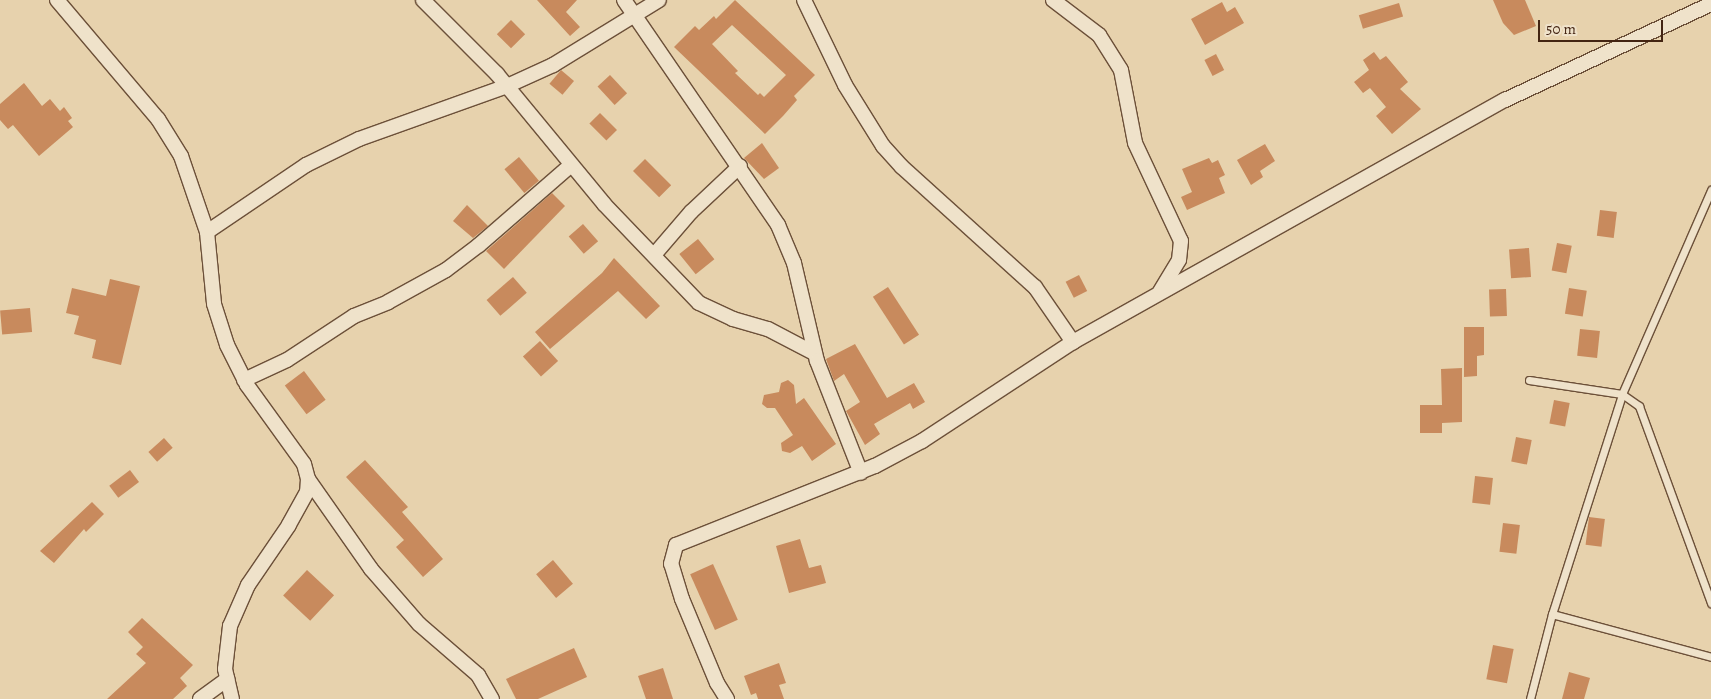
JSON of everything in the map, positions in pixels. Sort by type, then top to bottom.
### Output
[{"type":"street","points":[[57,0],[158,119],[181,156],[207,232],[214,304],[226,345],[244,380],[304,464],[308,479],[307,492],[289,525],[248,585],[230,626],[226,669],[232,699]]},
{"type":"street","points":[[423,0],[507,86],[571,165],[699,303],[714,311],[768,329],[814,353]]},
{"type":"street","points":[[624,0],[740,166],[785,240],[799,282],[814,353],[861,473]]},
{"type":"street","points":[[207,232],[306,165],[359,139],[507,86],[582,49],[634,13],[659,0]]},
{"type":"street","points":[[804,0],[845,85],[883,146],[902,167],[1035,287],[1073,342]]},
{"type":"street","points":[[1063,2],[1099,35],[1121,70],[1135,143],[1178,233],[1181,254],[1159,292]]},
{"type":"street","points":[[727,699],[717,683],[682,600],[670,564],[676,545],[861,473],[922,441],[1073,342],[1159,292],[1505,100],[1711,4]]},
{"type":"street","points":[[244,380],[287,360],[354,316],[388,302],[446,270],[479,245],[571,165]]},
{"type":"street","points":[[654,254],[691,212],[740,166]]},
{"type":"street","points":[[308,479],[371,569],[419,624],[478,675],[492,699]]},
{"type":"street","points":[[200,699],[228,679]]},
{"type":"lane","points":[[1530,699],[1552,614],[1622,394],[1711,190]]},
{"type":"lane","points":[[1529,380],[1622,394],[1639,406],[1711,602]]},
{"type":"lane","points":[[1552,614],[1711,657]]},
{"type":"building","points":[[537,0],[577,0],[566,12],[580,27],[570,36]]},
{"type":"building","points":[[735,0],[815,75],[794,96],[797,100],[765,134],[674,47],[695,26],[699,30],[714,16],[716,19]],"holes":[[[732,25],[786,75],[764,97],[760,93],[758,95],[735,73],[738,71],[712,44]]]},
{"type":"building","points":[[1493,0],[1525,0],[1536,26],[1514,35],[1503,23]]},
{"type":"building","points":[[1222,2],[1227,12],[1235,7],[1244,23],[1205,45],[1191,19]]},
{"type":"building","points":[[1399,3],[1403,16],[1363,29],[1359,15]]},
{"type":"building","points":[[511,20],[525,34],[511,48],[497,34]]},
{"type":"building","points":[[1374,52],[1380,60],[1386,56],[1408,82],[1400,89],[1421,109],[1392,134],[1376,116],[1386,107],[1370,88],[1363,93],[1354,82],[1369,70],[1363,60]]},
{"type":"building","points":[[1216,54],[1224,70],[1213,76],[1204,60]]},
{"type":"building","points":[[561,70],[574,81],[562,95],[549,84]]},
{"type":"building","points":[[610,75],[627,93],[615,105],[598,87]]},
{"type":"building","points":[[24,83],[42,106],[50,99],[60,111],[64,107],[72,118],[68,121],[73,127],[39,156],[13,125],[8,129],[0,120],[0,104]]},
{"type":"building","points":[[600,113],[617,130],[606,141],[589,124]]},
{"type":"building","points":[[762,143],[779,168],[764,179],[744,158]]},
{"type":"building","points":[[1265,144],[1275,161],[1260,171],[1263,177],[1251,185],[1237,160]]},
{"type":"building","points":[[519,157],[539,181],[524,193],[504,169]]},
{"type":"building","points":[[1209,158],[1212,163],[1218,160],[1225,175],[1219,178],[1225,193],[1187,210],[1181,197],[1192,192],[1182,169]]},
{"type":"building","points":[[645,159],[671,185],[659,197],[633,171]]},
{"type":"building","points":[[552,193],[565,206],[504,269],[486,251]]},
{"type":"building","points":[[467,205],[488,226],[473,238],[453,221]]},
{"type":"building","points":[[1600,210],[1617,212],[1614,238],[1597,236]]},
{"type":"building","points":[[583,224],[598,241],[584,254],[569,236]]},
{"type":"building","points":[[698,239],[714,259],[696,274],[679,254]]},
{"type":"building","points":[[1557,243],[1572,246],[1566,273],[1552,270]]},
{"type":"building","points":[[1529,248],[1531,277],[1511,278],[1509,249]]},
{"type":"building","points":[[614,258],[660,306],[646,319],[618,291],[550,349],[535,332],[602,273]]},
{"type":"building","points":[[1079,275],[1087,291],[1074,298],[1066,282]]},
{"type":"building","points":[[513,277],[527,293],[500,316],[487,300]]},
{"type":"building","points":[[110,279],[140,286],[121,365],[92,358],[96,340],[74,334],[79,316],[66,313],[72,288],[106,296]]},
{"type":"building","points":[[888,287],[919,335],[904,345],[873,297]]},
{"type":"building","points":[[1569,288],[1587,291],[1583,316],[1565,314]]},
{"type":"building","points":[[1506,289],[1507,316],[1490,317],[1489,290]]},
{"type":"building","points":[[30,308],[32,332],[2,335],[0,311]]},
{"type":"building","points":[[1464,327],[1484,327],[1484,355],[1477,356],[1477,376],[1464,377]]},
{"type":"building","points":[[1580,329],[1600,331],[1597,358],[1577,356]]},
{"type":"building","points":[[540,341],[558,361],[541,376],[523,356]]},
{"type":"building","points":[[855,344],[887,398],[914,383],[925,402],[913,409],[910,403],[874,424],[880,434],[865,445],[846,411],[860,402],[844,374],[834,381],[826,359]]},
{"type":"building","points":[[1462,368],[1462,422],[1442,423],[1442,433],[1420,433],[1420,405],[1442,405],[1441,369]]},
{"type":"building","points":[[304,371],[326,400],[306,414],[285,385]]},
{"type":"building","points":[[788,380],[794,385],[796,404],[804,398],[836,444],[812,461],[802,446],[790,453],[782,451],[781,443],[793,435],[775,408],[767,408],[762,404],[764,395],[779,392],[781,383]]},
{"type":"building","points":[[1554,400],[1570,403],[1565,427],[1549,424]]},
{"type":"building","points":[[1516,437],[1532,440],[1527,465],[1511,462]]},
{"type":"building","points":[[164,438],[173,448],[157,462],[148,452]]},
{"type":"building","points":[[365,460],[408,507],[402,512],[443,559],[423,577],[396,547],[404,540],[346,477]]},
{"type":"building","points":[[130,470],[139,482],[118,498],[109,486]]},
{"type":"building","points":[[1475,476],[1493,478],[1490,505],[1472,503]]},
{"type":"building","points":[[92,502],[104,514],[86,532],[84,529],[54,563],[40,551]]},
{"type":"building","points":[[1589,517],[1605,519],[1601,547],[1586,545]]},
{"type":"building","points":[[1503,523],[1520,525],[1516,554],[1499,552]]},
{"type":"building","points":[[800,539],[809,568],[821,565],[826,583],[789,593],[776,546]]},
{"type":"building","points":[[553,560],[573,584],[556,598],[536,574]]},
{"type":"building","points":[[713,564],[738,620],[715,630],[690,574]]},
{"type":"building","points":[[307,570],[334,595],[310,621],[283,596]]},
{"type":"building","points":[[142,618],[193,665],[180,678],[187,686],[173,699],[107,699],[146,663],[136,654],[143,647],[128,632]]},
{"type":"building","points":[[1493,645],[1514,649],[1507,683],[1486,679]]},
{"type":"building","points":[[574,648],[587,677],[538,699],[516,699],[506,679]]},
{"type":"building","points":[[779,663],[786,683],[779,685],[784,699],[758,699],[756,693],[751,695],[744,676]]},
{"type":"building","points":[[663,668],[673,699],[646,699],[638,676]]},
{"type":"building","points":[[1569,672],[1590,678],[1584,699],[1562,699]]}]
